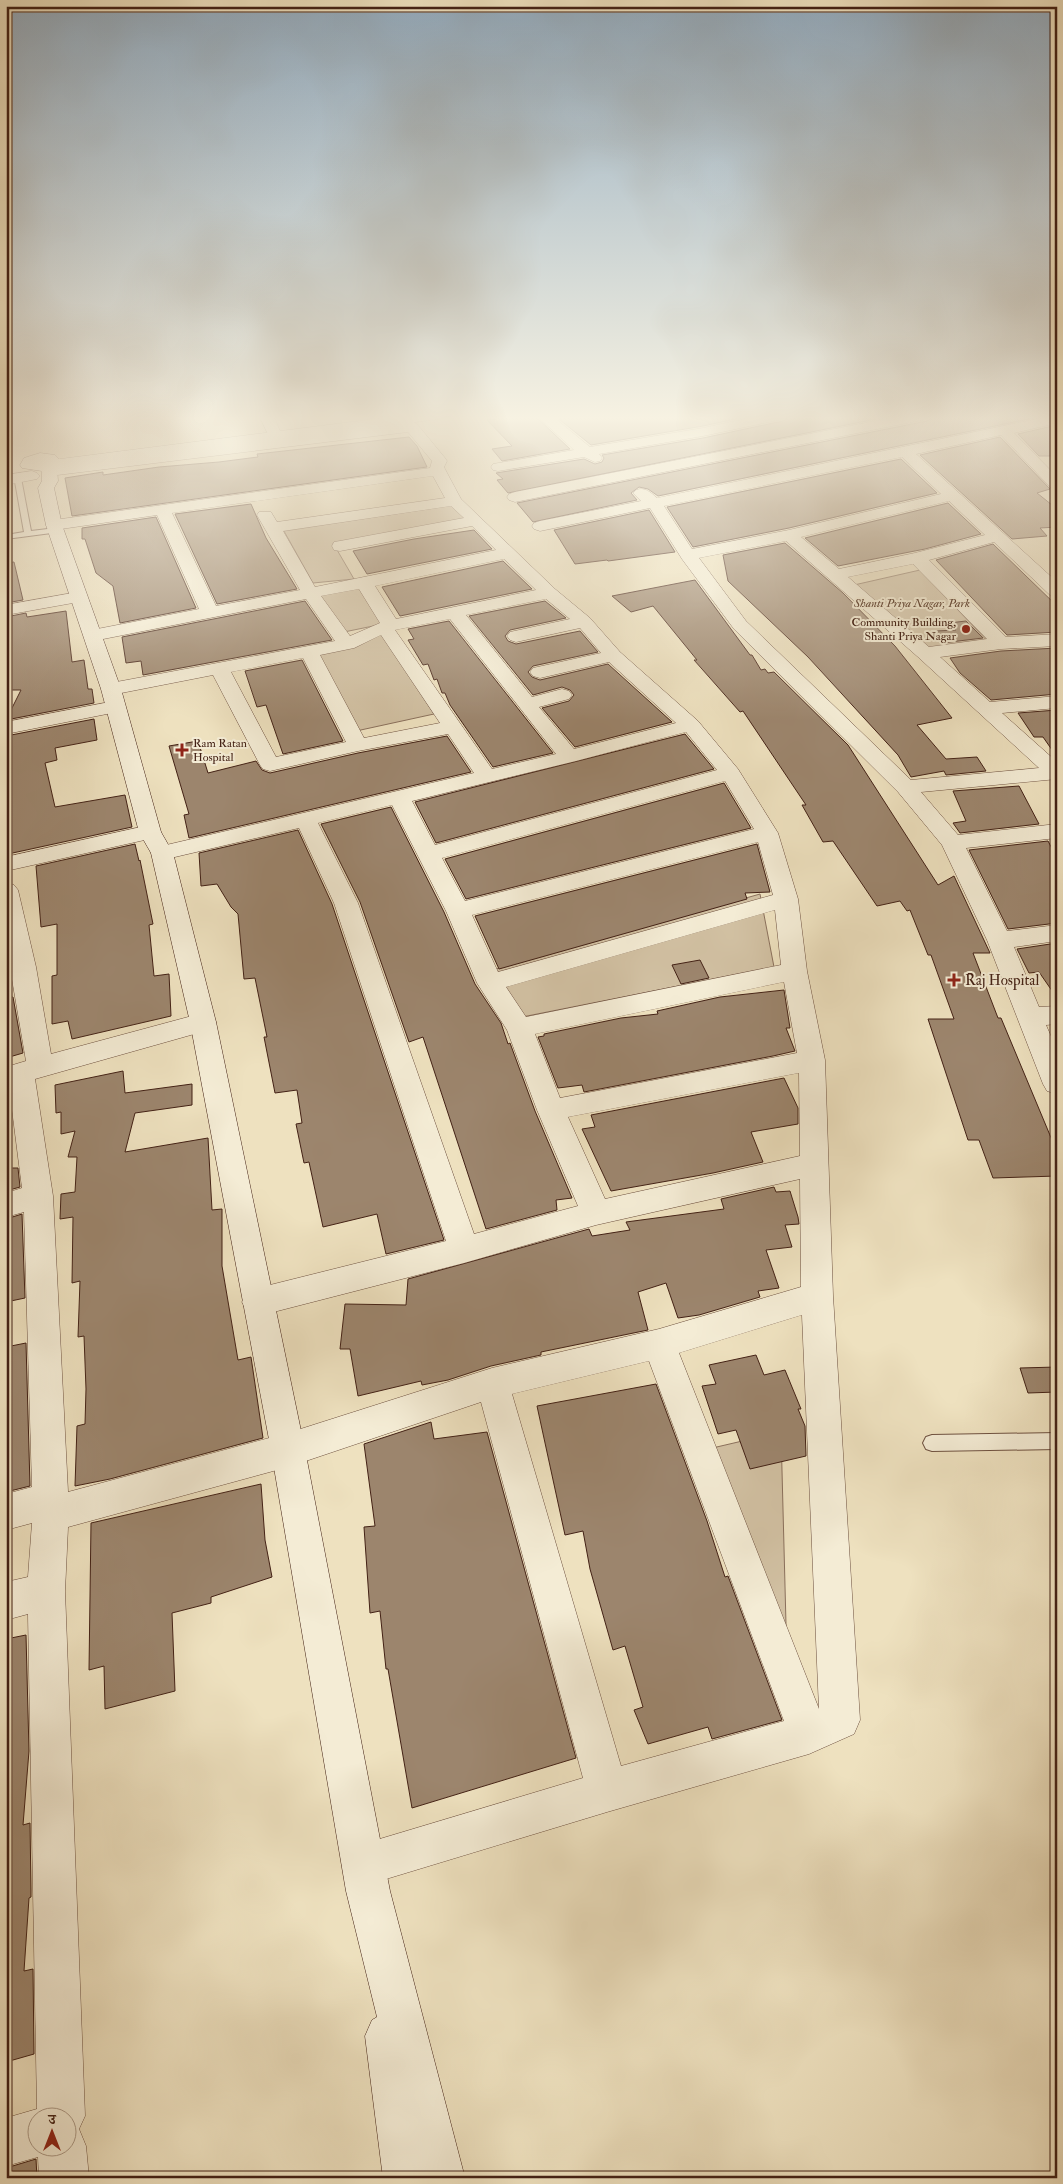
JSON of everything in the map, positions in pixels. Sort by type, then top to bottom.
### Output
[{"type":"street","points":[[43,517],[46,529],[78,597],[93,635],[156,842],[203,1022],[288,1450],[366,1878],[408,2178]]},
{"type":"street","points":[[46,529],[116,517]]},
{"type":"street","points":[[166,517],[210,613]]},
{"type":"street","points":[[266,517],[310,592],[348,644]]},
{"type":"street","points":[[273,528],[348,517]]},
{"type":"street","points":[[366,1878],[607,1791],[809,1734],[840,1720],[817,1296],[812,1060],[794,972],[786,899],[767,833],[731,773],[691,725],[613,656],[584,622],[549,593],[471,517]]},
{"type":"street","points":[[540,526],[585,517]]},
{"type":"street","points":[[663,517],[688,555],[740,625],[906,787],[952,844],[999,940],[1057,1084]]},
{"type":"street","points":[[688,555],[789,535],[865,517]]},
{"type":"street","points":[[974,517],[1057,592]]},
{"type":"street","points":[[340,546],[475,521]]},
{"type":"street","points":[[789,535],[925,653],[1056,773]]},
{"type":"street","points":[[835,575],[917,558],[995,537]]},
{"type":"street","points":[[93,635],[364,583],[508,553]]},
{"type":"street","points":[[917,558],[1002,643]]},
{"type":"street","points":[[364,583],[387,626],[452,727],[486,775]]},
{"type":"street","points":[[6,728],[219,668],[348,644],[387,626],[455,614],[549,593]]},
{"type":"street","points":[[6,610],[78,597]]},
{"type":"street","points":[[455,614],[569,757]]},
{"type":"street","points":[[516,636],[584,622]]},
{"type":"street","points":[[925,653],[1002,643],[1057,640]]},
{"type":"street","points":[[309,652],[358,745]]},
{"type":"street","points":[[540,672],[613,656]]},
{"type":"street","points":[[219,668],[270,765],[358,745],[452,727]]},
{"type":"street","points":[[526,704],[562,695]]},
{"type":"street","points":[[985,708],[1057,702]]},
{"type":"street","points":[[6,864],[305,818],[569,757],[691,725]]},
{"type":"street","points":[[428,854],[731,773]]},
{"type":"street","points":[[906,787],[1056,773]]},
{"type":"street","points":[[399,797],[458,912],[490,983],[519,1028],[551,1110],[596,1213]]},
{"type":"street","points":[[305,818],[346,903],[464,1250]]},
{"type":"street","points":[[952,844],[1057,831]]},
{"type":"street","points":[[458,912],[767,833]]},
{"type":"street","points":[[6,890],[15,969],[22,1072],[22,1200],[50,1507],[46,1591],[61,2106]]},
{"type":"street","points":[[490,983],[786,899]]},
{"type":"street","points":[[999,940],[1057,933]]},
{"type":"street","points":[[519,1028],[794,972]]},
{"type":"street","points":[[1031,1017],[1057,1015]]},
{"type":"street","points":[[22,1072],[203,1022]]},
{"type":"street","points":[[551,1110],[812,1060]]},
{"type":"street","points":[[258,1302],[464,1250],[596,1213],[814,1164]]},
{"type":"street","points":[[6,1512],[50,1507],[288,1450],[492,1383],[659,1344],[817,1296]]},
{"type":"street","points":[[659,1344],[809,1734]]},
{"type":"street","points":[[492,1383],[607,1791]]},
{"type":"street","points":[[6,1601],[46,1591]]},
{"type":"street","points":[[366,1878],[440,2178]]},
{"type":"street","points":[[6,2142],[28,2136]]},
{"type":"street","points":[[63,2156],[64,2178]]},
{"type":"lane","points":[[6,537],[46,529]]},
{"type":"lane","points":[[932,1443],[1057,1441]]},
{"type":"green space","points":[[376,517],[465,517],[467,519],[333,543],[354,579],[313,583],[284,531]]},
{"type":"green space","name":"Shanti Priya Nagar, Park","points":[[920,570],[995,649],[929,658],[854,585]]},
{"type":"green space","points":[[358,584],[383,624],[344,632],[316,590]]},
{"type":"green space","points":[[382,634],[434,714],[347,733],[302,650]]},
{"type":"green space","points":[[760,894],[774,967],[507,1020],[485,972]]},
{"type":"green space","points":[[781,1432],[787,1663],[691,1453]]},
{"type":"building","points":[[156,517],[196,608],[120,623],[113,586],[96,573],[85,539],[82,539],[82,528]]},
{"type":"building","points":[[176,517],[257,517],[266,538],[297,589],[217,604]]},
{"type":"building","points":[[529,517],[557,517],[533,522]]},
{"type":"building","points":[[616,517],[653,517],[675,552],[575,564],[554,530]]},
{"type":"building","points":[[673,517],[836,517],[789,528],[693,547]]},
{"type":"building","points":[[891,517],[963,517],[981,534],[925,549],[838,566],[805,538]]},
{"type":"building","points":[[988,517],[1057,517],[1057,527],[1040,528],[1047,536],[1012,539]]},
{"type":"building","points":[[474,530],[492,549],[367,574],[353,551],[414,539]]},
{"type":"building","points":[[785,543],[843,593],[895,646],[952,718],[917,725],[946,759],[977,757],[986,771],[946,775],[944,771],[911,777],[898,755],[808,657],[728,581],[723,555]]},
{"type":"building","points":[[993,544],[1057,606],[1057,632],[1007,635],[936,560]]},
{"type":"building","points":[[503,561],[532,589],[400,616],[382,587]]},
{"type":"building","points":[[14,562],[23,600],[6,603],[6,563]]},
{"type":"building","points":[[695,580],[750,655],[752,655],[761,670],[765,669],[768,673],[774,672],[848,745],[938,885],[954,876],[990,953],[973,953],[998,1018],[1001,1018],[1057,1152],[1057,1176],[993,1178],[979,1140],[968,1140],[928,1019],[954,1019],[931,955],[928,955],[910,910],[907,911],[900,901],[877,906],[833,841],[823,842],[802,805],[806,805],[743,711],[740,712],[694,660],[697,660],[653,606],[631,612],[612,596]]},
{"type":"building","points":[[305,601],[332,640],[143,675],[141,661],[126,663],[122,637]]},
{"type":"building","points":[[545,601],[566,618],[510,630],[505,636],[508,641],[516,644],[580,631],[598,652],[533,666],[528,672],[532,677],[540,680],[608,664],[672,722],[575,747],[542,708],[569,701],[574,695],[570,690],[562,687],[533,695],[469,616]]},
{"type":"building","points":[[66,611],[72,662],[84,660],[88,689],[92,689],[94,703],[6,720],[21,690],[6,690],[6,617],[26,613],[27,617]]},
{"type":"building","points":[[449,621],[553,753],[493,767],[450,705],[445,693],[442,693],[437,679],[434,680],[428,664],[423,665],[408,640],[414,639],[408,629]]},
{"type":"building","points":[[966,621],[983,638],[942,643],[936,631],[956,630],[949,623]]},
{"type":"building","points":[[1057,648],[1057,694],[991,700],[960,673],[950,658],[1001,651]]},
{"type":"building","points":[[302,660],[343,741],[283,754],[266,705],[257,707],[245,671]]},
{"type":"building","points":[[1057,710],[1057,757],[1043,737],[1034,737],[1018,713]]},
{"type":"building","points":[[94,719],[97,740],[55,748],[57,760],[45,763],[55,807],[125,795],[132,827],[8,854],[8,846],[6,846],[6,736]]},
{"type":"building","points":[[685,734],[714,769],[436,843],[415,802]]},
{"type":"building","points":[[447,736],[471,772],[189,838],[184,815],[189,814],[169,746],[198,741],[208,773],[256,761],[262,770],[270,773],[358,753]]},
{"type":"building","points":[[724,783],[751,828],[466,899],[445,859]]},
{"type":"building","points":[[1019,786],[1039,824],[960,833],[953,823],[966,821],[953,791]]},
{"type":"building","points":[[391,807],[444,912],[475,984],[501,1023],[508,1044],[510,1043],[535,1111],[572,1198],[556,1200],[557,1210],[486,1229],[423,1037],[409,1042],[360,902],[321,824]]},
{"type":"building","points":[[298,830],[332,904],[444,1240],[386,1254],[377,1214],[323,1227],[309,1162],[304,1163],[296,1124],[302,1123],[297,1090],[275,1093],[264,1037],[267,1037],[255,978],[244,979],[238,914],[231,907],[217,884],[201,886],[199,853]]},
{"type":"building","points":[[1048,841],[1057,858],[1057,923],[1008,929],[969,850]]},
{"type":"building","points":[[135,844],[153,924],[149,925],[154,976],[169,974],[171,1016],[72,1039],[68,1021],[52,1024],[52,976],[57,975],[57,924],[41,927],[36,866]]},
{"type":"building","points":[[757,844],[770,892],[745,893],[747,899],[499,969],[475,916]]},
{"type":"building","points":[[1057,943],[1057,998],[1039,972],[1029,973],[1017,949]]},
{"type":"building","points":[[700,960],[709,978],[681,984],[672,965]]},
{"type":"building","points":[[784,990],[790,1028],[786,1028],[795,1051],[773,1056],[584,1092],[582,1085],[558,1088],[538,1037],[544,1036],[544,1034],[621,1018],[658,1014],[657,1011],[720,997]]},
{"type":"building","points":[[6,997],[13,997],[23,1053],[6,1058]]},
{"type":"building","points":[[123,1071],[125,1093],[192,1084],[192,1105],[135,1113],[125,1152],[208,1138],[212,1210],[222,1209],[222,1266],[238,1360],[251,1357],[263,1438],[110,1479],[75,1486],[77,1426],[85,1424],[84,1336],[78,1337],[80,1281],[72,1283],[73,1217],[60,1219],[61,1194],[75,1192],[77,1157],[68,1157],[75,1131],[61,1134],[61,1112],[56,1113],[55,1085]]},
{"type":"building","points":[[784,1078],[798,1108],[798,1124],[751,1132],[763,1162],[611,1191],[582,1129],[595,1127],[591,1115]]},
{"type":"building","points":[[6,1168],[18,1168],[20,1187],[6,1191]]},
{"type":"building","points":[[774,1187],[776,1192],[790,1191],[799,1224],[785,1225],[792,1247],[766,1250],[779,1288],[758,1291],[760,1297],[699,1315],[678,1318],[666,1283],[638,1292],[648,1330],[541,1352],[541,1355],[491,1366],[448,1380],[422,1385],[421,1381],[358,1396],[350,1349],[340,1349],[345,1304],[406,1305],[408,1279],[589,1229],[592,1236],[630,1230],[626,1222],[724,1209],[721,1199]]},
{"type":"building","points":[[22,1214],[25,1298],[6,1302],[6,1219]]},
{"type":"building","points":[[26,1343],[30,1486],[6,1492],[6,1347]]},
{"type":"building","points":[[756,1355],[764,1375],[785,1370],[801,1409],[798,1409],[805,1426],[806,1456],[750,1469],[736,1430],[718,1434],[702,1386],[716,1384],[709,1365]]},
{"type":"building","points":[[1057,1367],[1057,1392],[1028,1393],[1020,1368]]},
{"type":"building","points":[[656,1384],[707,1521],[725,1577],[728,1576],[782,1720],[712,1739],[708,1727],[648,1744],[634,1710],[643,1707],[625,1646],[613,1650],[590,1569],[583,1531],[565,1535],[537,1406]]},
{"type":"building","points":[[431,1422],[434,1439],[487,1432],[576,1758],[412,1808],[388,1669],[386,1669],[380,1611],[370,1613],[364,1527],[375,1526],[364,1444]]},
{"type":"building","points":[[261,1484],[265,1540],[272,1577],[211,1597],[211,1603],[172,1613],[175,1691],[105,1709],[104,1666],[89,1670],[91,1523]]},
{"type":"building","points":[[26,1635],[29,1751],[23,1825],[30,1823],[31,1897],[29,1898],[24,1971],[33,1969],[34,2054],[6,2062],[6,1639]]},
{"type":"building","points":[[36,2159],[37,2178],[6,2178],[6,2168]]},
{"type":"place","name":"Community Building, Shanti Priya Nagar","points":[[966,629]]},
{"type":"place","name":"Ram Ratan Hospital","points":[[182,750]]},
{"type":"place","name":"Raj Hospital","points":[[954,980]]}]
